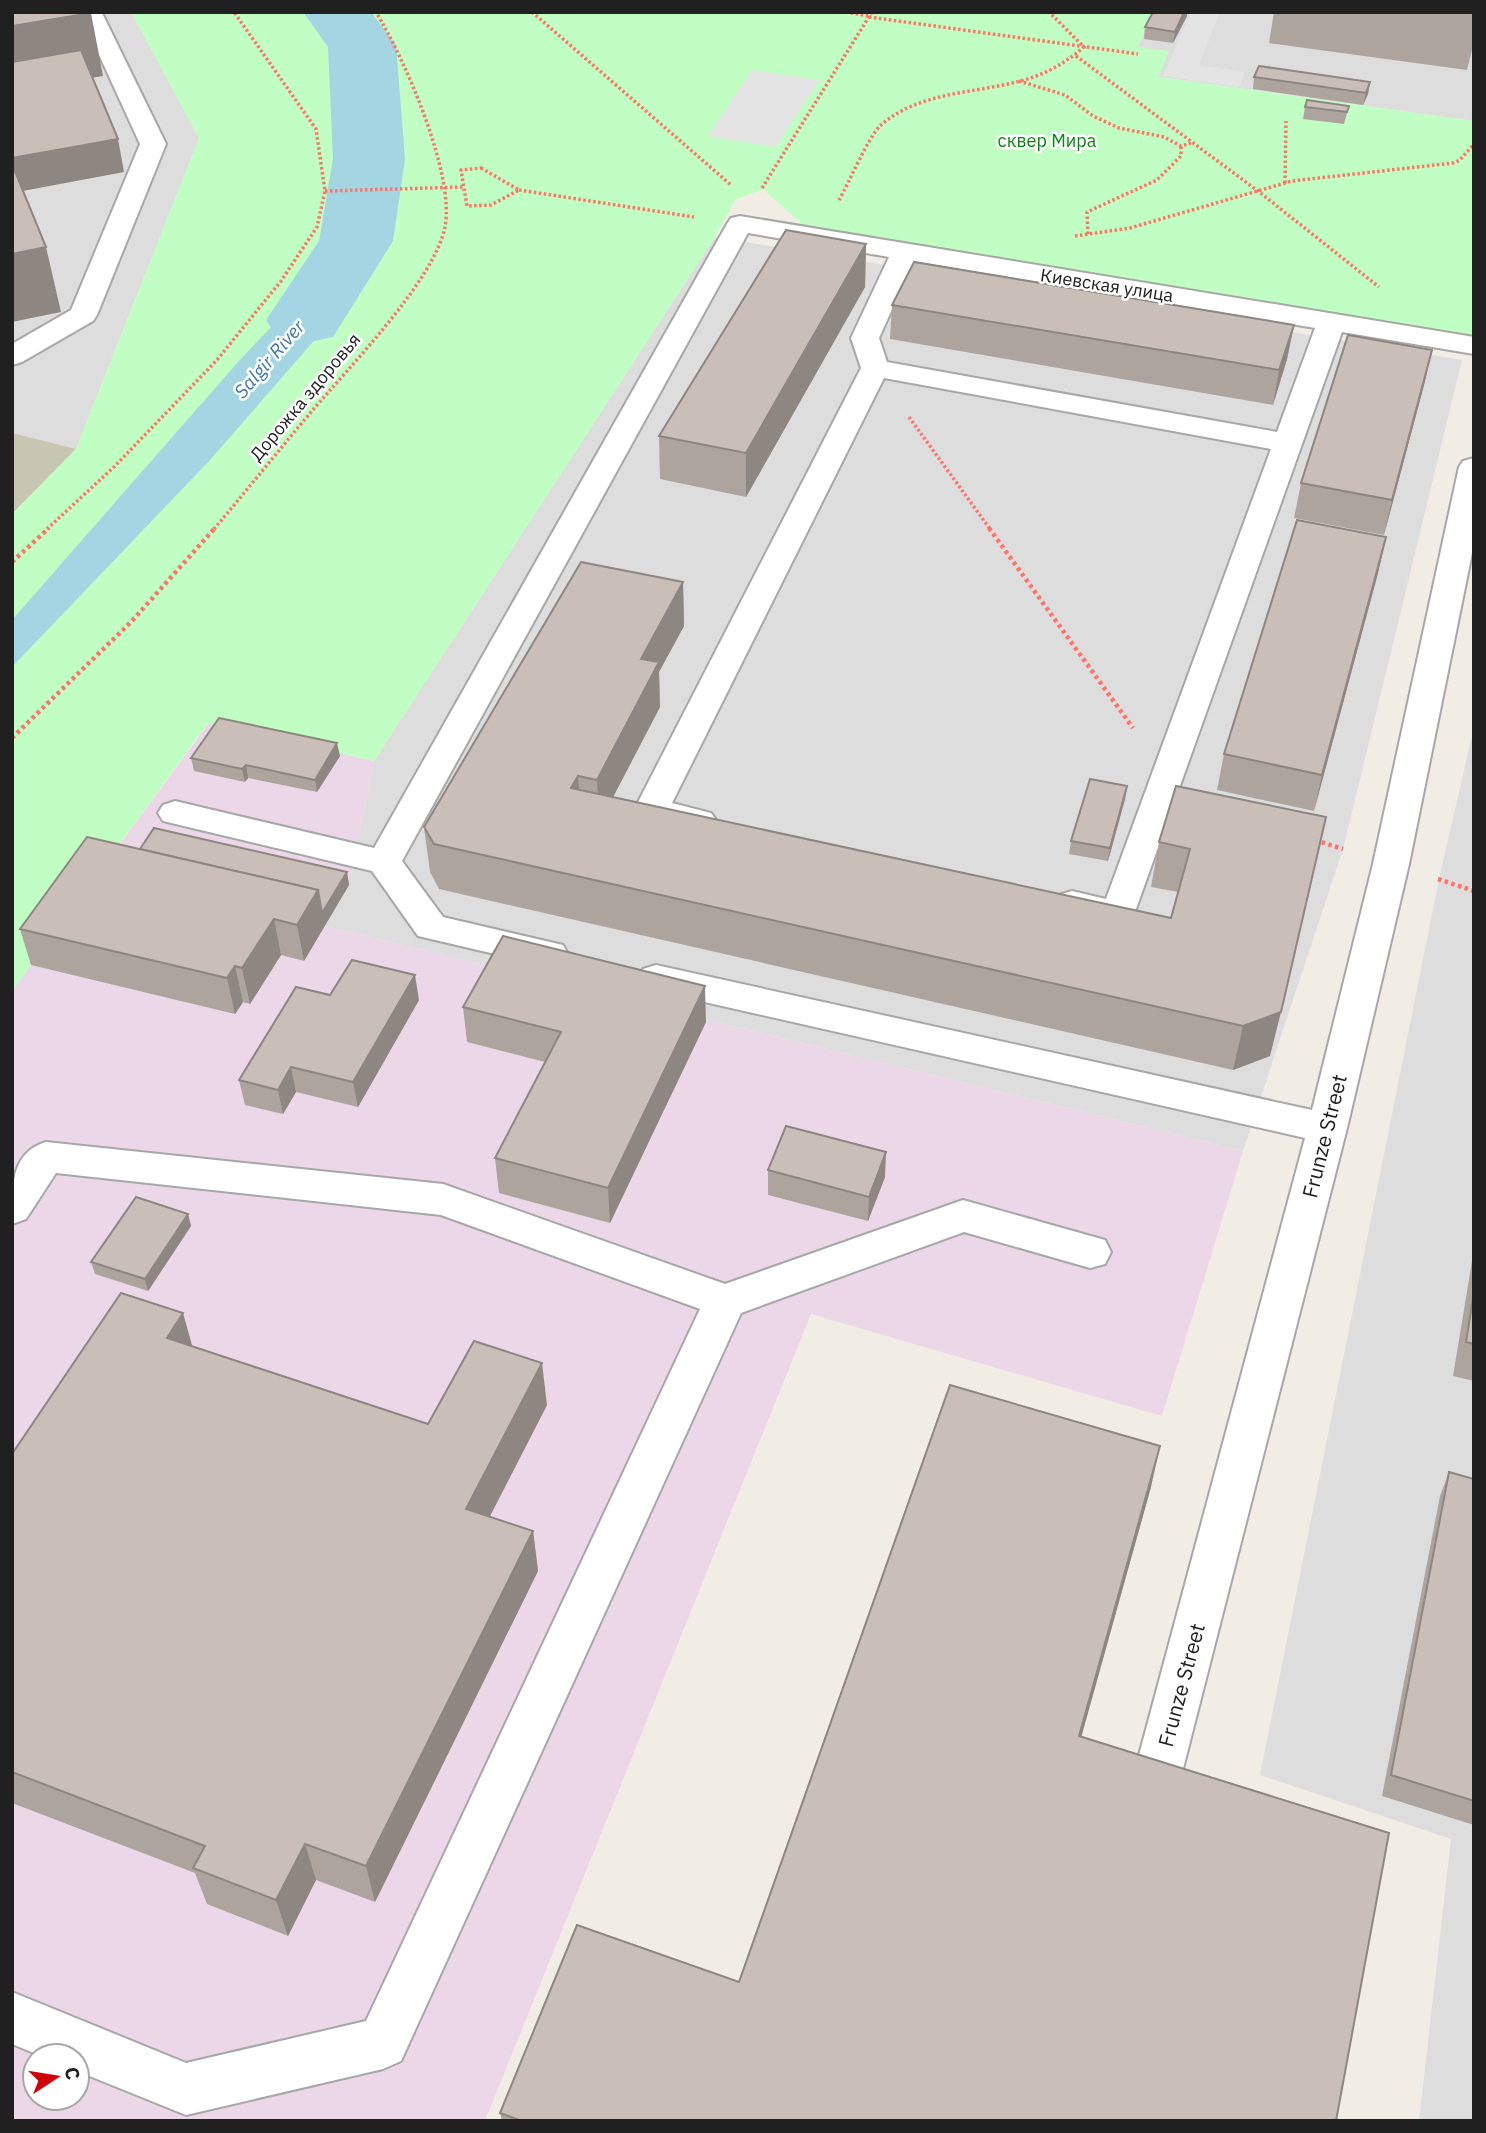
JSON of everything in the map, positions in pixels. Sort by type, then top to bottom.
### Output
[{"type":"street","points":[[12,356],[83,315],[153,144],[94,18],[85,12]]},
{"type":"street","points":[[384,862],[746,214]]},
{"type":"street","name":"Киевская улица","points":[[746,214],[905,252],[1474,346]]},
{"type":"street","points":[[731,828],[651,810],[875,368],[865,338],[905,252]]},
{"type":"street","points":[[1038,896],[1118,914],[1332,321]]},
{"type":"street","points":[[875,368],[1286,443]]},
{"type":"street","name":"Frunze Street","points":[[1151,1800],[1327,1128],[1391,864],[1474,467]]},
{"type":"street","points":[[176,813],[384,862],[431,927],[580,961]]},
{"type":"street","points":[[621,970],[1327,1128]]},
{"type":"street","points":[[12,1208],[46,1157],[443,1200],[725,1301],[963,1216],[1090,1252]]},
{"type":"street","points":[[12,2018],[186,2089],[383,2043],[725,1301]]},
{"type":"path","points":[[12,562],[114,467],[216,359],[281,281],[317,227],[325,191],[316,129],[234,12]]},
{"type":"path","name":"Дорожка здоровья","points":[[12,738],[149,604],[371,340],[423,272],[445,228],[444,187],[414,95],[387,28],[376,12]]},
{"type":"path","points":[[532,12],[746,214]]},
{"type":"path","points":[[846,12],[1138,54]]},
{"type":"path","points":[[1049,12],[1084,47]]},
{"type":"path","points":[[746,214],[870,15]]},
{"type":"path","points":[[836,206],[879,127],[886,120],[901,111],[962,91],[1042,76],[1076,56],[1084,47]]},
{"type":"path","points":[[1076,56],[1258,191],[1386,293]]},
{"type":"path","points":[[1019,81],[1065,95],[1093,116],[1119,128],[1164,137],[1181,146],[1192,143]]},
{"type":"path","points":[[1285,183],[1286,121]]},
{"type":"path","points":[[1074,236],[1130,228],[1285,183],[1453,163],[1460,160],[1474,144]]},
{"type":"path","points":[[1088,234],[1087,212],[1157,180],[1181,156],[1181,146]]},
{"type":"path","points":[[519,190],[491,205],[467,206],[461,170],[481,168],[519,190],[746,214]]},
{"type":"path","points":[[325,191],[464,187]]},
{"type":"path","points":[[875,368],[1141,739],[1162,789]]},
{"type":"path","points":[[1304,836],[1474,891]]},
{"type":"shaded area","points":[[12,12],[131,12],[199,138],[76,449],[12,433]]},
{"type":"shaded area","points":[[1152,12],[1474,12],[1474,121],[1159,77],[1138,47]]},
{"type":"shaded area","points":[[1191,12],[1220,12],[1199,65],[1245,72],[1239,87],[1163,76]]},
{"type":"shaded area","points":[[752,70],[819,80],[776,147],[708,136]]},
{"type":"shaded area","points":[[715,237],[1462,360],[1343,849],[1243,1151],[325,926],[349,885],[374,761]]},
{"type":"shaded area","points":[[12,433],[76,449],[12,514]]},
{"type":"shaded area","points":[[209,723],[374,761],[349,885],[325,926],[1243,1151],[1162,1416],[811,1314],[485,2121],[12,2121],[12,991]]},
{"type":"shaded area","points":[[1474,727],[1474,2121],[1419,2121],[1451,1839],[1260,1775],[1439,879]]},
{"type":"green space","name":"сквер Мира","points":[[131,12],[1152,12],[1138,47],[1169,51],[1159,77],[1474,121],[1474,341],[810,231],[763,189],[735,200],[715,237],[374,761],[208,723],[12,991],[12,514],[76,449],[199,138]]},
{"type":"water","points":[[388,186],[370,264],[332,320],[211,459],[12,667],[12,620],[238,362],[305,291],[330,243],[344,189]]},
{"type":"building","points":[[12,12],[90,12],[91,13],[12,26]]},
{"type":"building","points":[[1153,12],[1184,12],[1175,32],[1145,27]]},
{"type":"building","points":[[81,50],[118,139],[12,158],[12,62]]},
{"type":"building","points":[[1259,66],[1370,82],[1366,93],[1254,77]]},
{"type":"building","points":[[1307,100],[1349,106],[1347,112],[1305,107]]},
{"type":"building","points":[[12,164],[46,247],[12,254]]},
{"type":"building","points":[[786,230],[866,244],[746,453],[659,436]]},
{"type":"building","points":[[914,262],[1294,325],[1279,370],[892,305]]},
{"type":"building","points":[[1348,335],[1432,350],[1392,500],[1301,483]]},
{"type":"building","points":[[1297,520],[1386,537],[1322,775],[1224,754]]},
{"type":"building","points":[[581,562],[683,582],[641,659],[659,662],[597,780],[578,776],[571,788],[1171,918],[1190,849],[1159,842],[1176,786],[1326,817],[1281,1012],[1243,1026],[434,844],[424,827]]},
{"type":"building","points":[[219,718],[337,743],[315,780],[246,765],[242,769],[191,758]]},
{"type":"building","points":[[1090,779],[1127,786],[1110,848],[1071,841]]},
{"type":"building","points":[[154,828],[347,872],[322,913],[318,890],[140,849]]},
{"type":"building","points":[[87,837],[318,890],[297,925],[274,919],[242,968],[235,966],[227,978],[20,929]]},
{"type":"building","points":[[503,936],[705,986],[608,1188],[495,1158],[561,1032],[463,1007]]},
{"type":"building","points":[[352,960],[415,975],[353,1082],[291,1067],[278,1090],[239,1080],[296,987],[330,995]]},
{"type":"building","points":[[786,1126],[886,1152],[869,1197],[768,1170]]},
{"type":"building","points":[[136,1197],[188,1214],[145,1279],[91,1262]]},
{"type":"building","points":[[1474,1292],[1474,1344],[1466,1342]]},
{"type":"building","points":[[121,1293],[183,1313],[167,1338],[428,1424],[474,1341],[542,1363],[466,1509],[533,1531],[366,1866],[305,1844],[276,1900],[193,1868],[205,1846],[12,1772],[12,1454]]},
{"type":"building","points":[[950,1385],[1160,1446],[1079,1736],[1389,1833],[1336,2121],[522,2121],[500,2113],[577,1925],[739,1982]]},
{"type":"building","points":[[1449,1472],[1474,1479],[1474,1801],[1391,1775]]},
{"type":"waterway","name":"Salgir River","points":[[305,320],[356,241],[369,159],[362,45],[336,12]]}]
